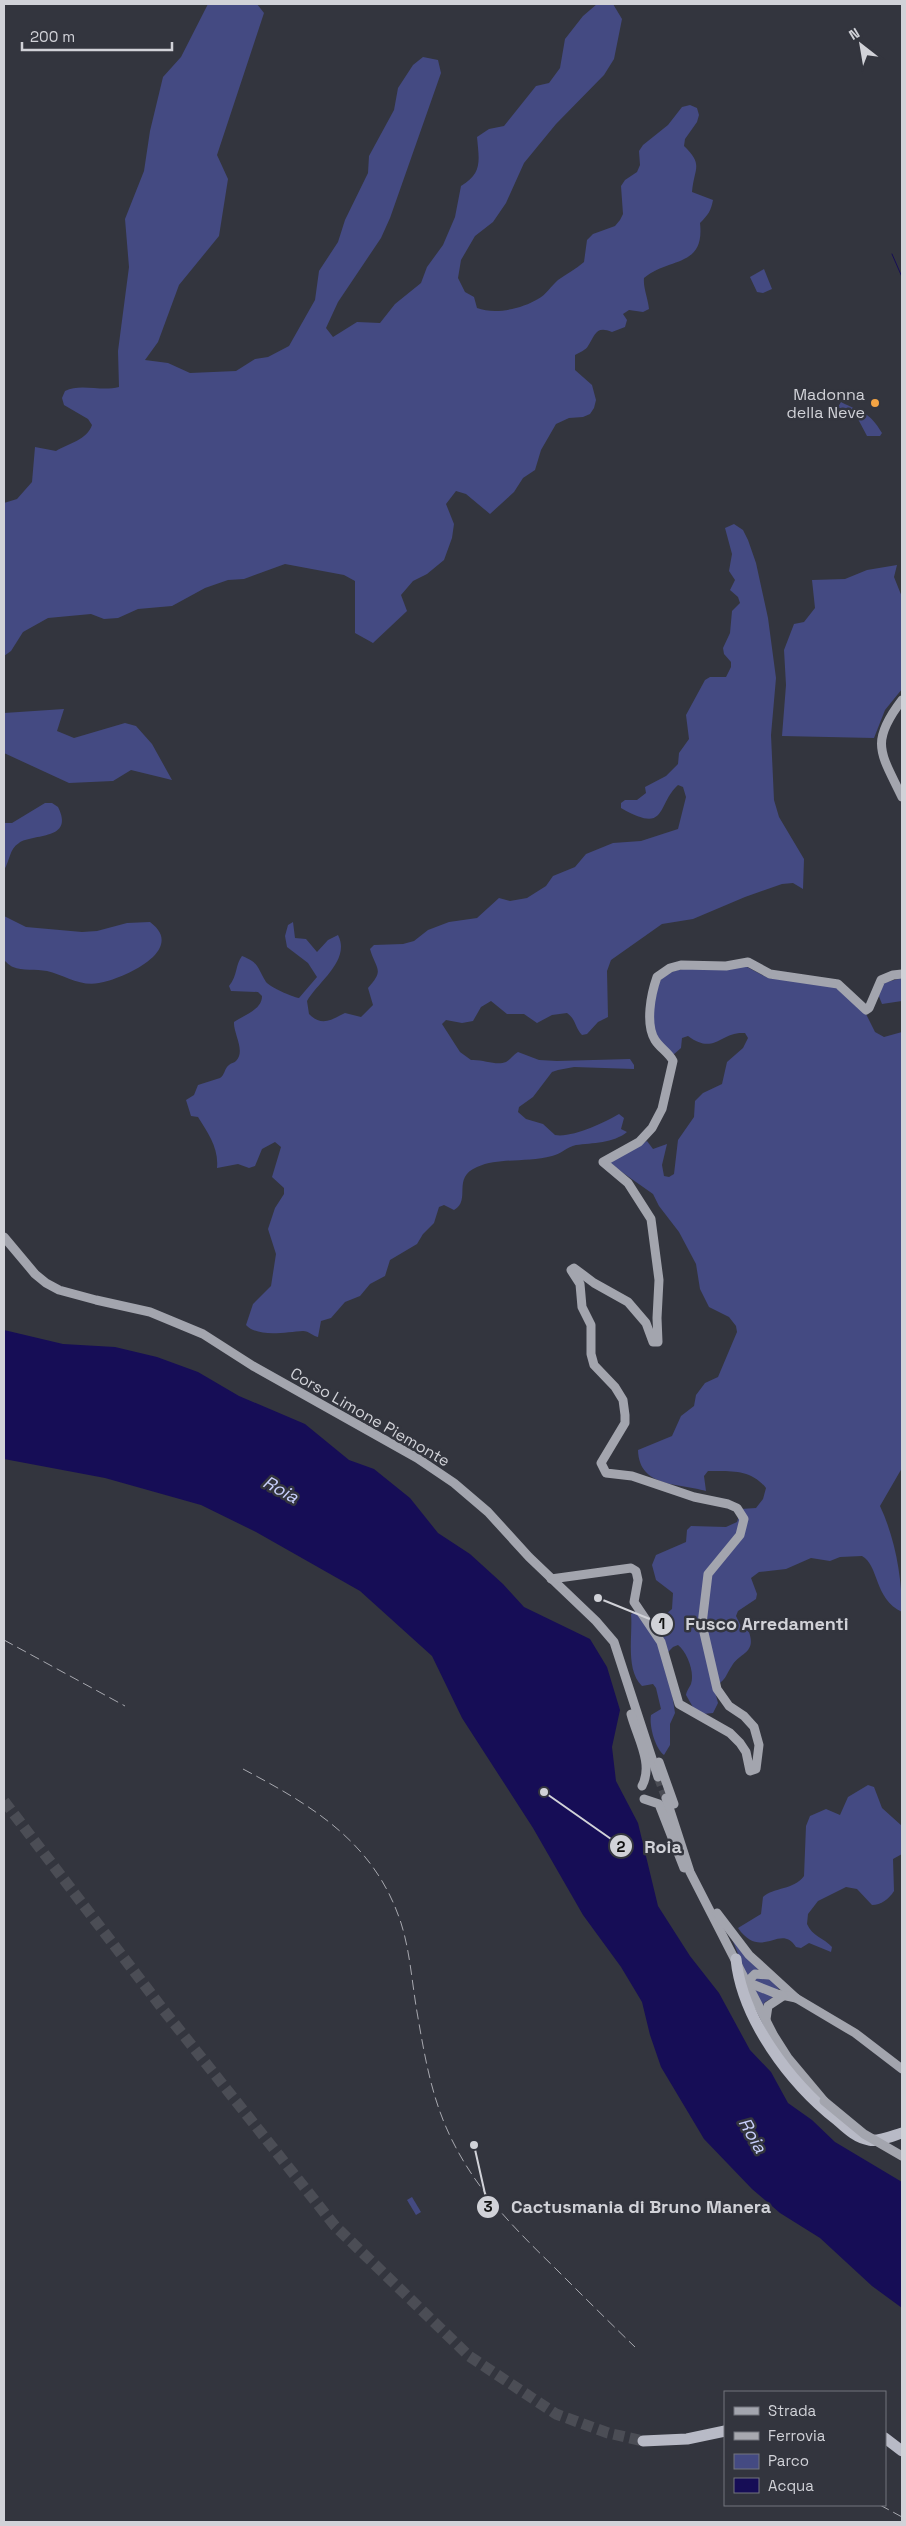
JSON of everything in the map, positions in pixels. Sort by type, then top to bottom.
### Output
[{"type":"highway","points":[[736,1959],[738,1979],[754,2014],[767,2040],[799,2086],[828,2113],[860,2137],[870,2140],[902,2133]]},
{"type":"highway","points":[[642,2441],[687,2439],[723,2432]]},
{"type":"highway","points":[[886,2439],[902,2451]]},
{"type":"main road","points":[[902,700],[884,728],[880,744],[884,759],[902,798]]},
{"type":"main road","points":[[551,1579],[634,1569],[638,1574],[634,1602],[661,1642],[679,1704],[730,1733],[746,1752],[750,1771],[756,1769],[759,1745],[754,1727],[744,1716],[729,1706],[717,1689],[702,1624],[708,1574],[740,1535],[744,1519],[737,1508],[728,1504],[694,1496],[632,1476],[606,1473],[602,1470],[601,1463],[625,1423],[623,1400],[615,1387],[594,1365],[590,1354],[590,1326],[582,1308],[580,1284],[571,1270],[574,1268],[580,1270],[594,1283],[628,1302],[646,1323],[654,1342],[658,1342],[657,1318],[660,1280],[651,1219],[628,1183],[603,1162],[639,1142],[652,1128],[662,1109],[673,1061],[650,1030],[657,977],[670,968],[681,965],[726,966],[748,962],[770,974],[838,984],[866,1010],[869,1008],[881,980],[893,975],[902,974]]},
{"type":"main road","name":"Corso Limone Piemonte","points":[[4,1237],[35,1274],[59,1290],[150,1312],[203,1334],[252,1366],[417,1458],[454,1483],[488,1512],[551,1579],[607,1631],[618,1650],[658,1777]]},
{"type":"main road","points":[[618,1650],[621,1673],[634,1726],[648,1766],[647,1777],[642,1786]]},
{"type":"main road","points":[[618,1650],[626,1660],[645,1724],[689,1849],[698,1886]]},
{"type":"main road","points":[[666,1798],[690,1872],[788,2058],[824,2101],[864,2134],[902,2156]]},
{"type":"main road","points":[[648,1800],[659,1804],[662,1808],[679,1858],[698,1886]]},
{"type":"main road","points":[[704,1898],[749,1955],[769,1975],[796,1998],[855,2033],[902,2068]]},
{"type":"main road","points":[[747,1982],[755,1974],[769,1975]]},
{"type":"main road","points":[[747,1982],[784,1996],[796,1998]]},
{"type":"main road","points":[[767,2021],[768,2006],[784,1996]]},
{"type":"green space","points":[[208,4],[257,4],[264,13],[217,155],[228,179],[219,236],[179,285],[158,342],[145,360],[168,363],[190,373],[236,371],[255,359],[268,357],[289,346],[315,300],[319,271],[338,242],[345,220],[368,173],[369,156],[394,110],[398,88],[413,65],[423,57],[438,60],[441,73],[390,218],[381,238],[338,302],[326,328],[333,337],[357,322],[380,323],[395,304],[421,283],[427,267],[443,245],[455,217],[461,186],[473,176],[478,165],[477,137],[489,129],[504,126],[536,86],[549,83],[560,68],[565,39],[583,16],[597,4],[613,4],[622,19],[614,59],[604,75],[556,124],[524,163],[506,203],[493,222],[475,236],[461,260],[458,278],[465,292],[474,297],[477,308],[492,311],[508,310],[531,303],[541,297],[558,280],[578,267],[584,262],[587,240],[593,234],[615,226],[620,220],[623,214],[621,186],[625,180],[637,172],[640,165],[639,151],[643,145],[668,125],[682,107],[690,105],[697,108],[699,115],[697,122],[685,139],[684,146],[696,163],[692,192],[713,200],[711,207],[700,223],[700,237],[697,248],[691,255],[654,271],[644,278],[649,309],[643,312],[629,310],[623,314],[627,320],[625,327],[612,332],[599,330],[587,347],[575,355],[575,370],[592,385],[596,400],[590,414],[583,417],[569,418],[556,424],[541,450],[535,470],[523,478],[514,492],[490,514],[466,494],[456,491],[446,504],[454,524],[452,538],[444,560],[427,574],[413,581],[401,595],[407,611],[373,643],[355,633],[355,581],[344,575],[285,564],[244,579],[228,580],[205,588],[172,606],[138,609],[118,618],[104,619],[91,614],[48,618],[23,632],[11,651],[4,656],[4,503],[17,499],[32,482],[35,447],[56,451],[82,438],[90,430],[92,425],[88,419],[64,405],[62,398],[65,391],[78,388],[105,389],[119,387],[118,351],[129,267],[125,219],[144,171],[150,131],[163,77],[181,57]]},
{"type":"green space","points":[[764,269],[772,289],[763,293],[757,292],[750,277]]},
{"type":"green space","points":[[841,402],[869,416],[882,433],[880,436],[867,436],[858,419],[838,407]]},
{"type":"green space","points":[[734,524],[743,530],[748,540],[756,563],[768,618],[776,678],[771,735],[774,800],[779,817],[804,859],[803,889],[793,883],[782,884],[693,919],[662,924],[611,960],[607,971],[608,1017],[598,1022],[587,1034],[582,1035],[567,1013],[552,1015],[537,1023],[524,1014],[507,1014],[491,1001],[481,1007],[473,1021],[462,1023],[446,1020],[442,1024],[460,1052],[471,1060],[502,1063],[508,1061],[518,1052],[539,1060],[630,1059],[634,1069],[574,1067],[552,1072],[533,1097],[519,1107],[518,1112],[526,1119],[543,1124],[555,1135],[570,1134],[588,1129],[619,1114],[624,1118],[621,1129],[627,1132],[622,1136],[609,1140],[576,1145],[552,1156],[495,1162],[477,1167],[465,1177],[462,1201],[459,1206],[454,1210],[444,1205],[439,1207],[434,1223],[423,1234],[417,1244],[390,1260],[385,1276],[370,1284],[360,1296],[345,1302],[331,1318],[321,1321],[318,1337],[305,1331],[265,1333],[251,1329],[246,1325],[253,1304],[271,1286],[276,1254],[268,1229],[275,1208],[284,1194],[284,1188],[272,1177],[281,1147],[275,1142],[262,1149],[255,1166],[249,1168],[238,1164],[217,1168],[215,1147],[198,1117],[191,1116],[186,1100],[194,1095],[198,1085],[220,1078],[227,1067],[236,1061],[240,1052],[234,1022],[256,1009],[261,1001],[262,996],[258,992],[231,991],[229,986],[234,978],[240,959],[242,956],[252,961],[268,984],[281,992],[299,998],[317,977],[308,963],[287,947],[285,936],[288,925],[293,922],[295,938],[306,939],[317,952],[328,940],[338,935],[341,944],[337,962],[307,1001],[309,1014],[322,1021],[331,1020],[345,1013],[361,1017],[373,1005],[368,988],[378,973],[370,949],[374,945],[403,944],[414,941],[428,930],[449,922],[477,918],[499,898],[510,901],[527,898],[546,886],[553,876],[575,867],[586,854],[613,843],[641,841],[678,829],[686,797],[683,787],[678,785],[659,814],[654,818],[647,819],[636,816],[621,808],[621,803],[625,800],[637,800],[646,793],[645,787],[666,776],[678,764],[679,753],[689,739],[686,715],[705,680],[710,677],[726,677],[731,667],[731,662],[724,654],[723,648],[730,633],[732,611],[740,603],[738,597],[730,590],[735,580],[729,571],[732,554],[725,528]]},
{"type":"green space","points":[[897,565],[894,577],[902,597],[902,689],[885,710],[874,738],[782,736],[786,685],[784,650],[794,624],[804,622],[815,608],[812,580],[845,579],[867,570]]},
{"type":"green space","points":[[64,709],[57,731],[74,738],[125,723],[136,726],[152,744],[172,780],[131,770],[113,781],[69,783],[4,753],[4,713]]},
{"type":"green space","points":[[45,803],[52,803],[58,807],[62,818],[61,826],[57,831],[50,834],[19,843],[11,852],[4,870],[4,823],[12,823]]},
{"type":"green space","points":[[4,916],[26,927],[82,932],[97,931],[127,923],[150,922],[160,932],[161,943],[157,953],[148,962],[136,969],[110,980],[92,984],[86,983],[47,971],[21,969],[8,964],[4,960]]},
{"type":"green space","points":[[745,966],[768,978],[834,985],[866,1014],[875,1032],[884,1037],[902,1032],[902,1468],[880,1506],[890,1531],[897,1558],[902,1612],[886,1599],[871,1567],[862,1556],[840,1557],[830,1561],[811,1558],[786,1569],[759,1572],[751,1578],[757,1594],[756,1599],[738,1611],[736,1616],[741,1626],[749,1632],[751,1644],[747,1651],[733,1664],[724,1679],[714,1688],[718,1703],[713,1713],[703,1714],[694,1709],[686,1695],[691,1684],[692,1674],[689,1663],[681,1648],[678,1645],[673,1647],[666,1654],[675,1713],[670,1724],[670,1745],[664,1755],[655,1742],[651,1725],[651,1715],[661,1709],[656,1688],[653,1684],[642,1686],[633,1671],[631,1614],[636,1611],[647,1623],[660,1619],[672,1609],[673,1593],[656,1580],[652,1565],[656,1555],[686,1542],[687,1530],[691,1526],[726,1527],[737,1522],[741,1509],[756,1508],[763,1499],[766,1488],[754,1477],[747,1474],[724,1471],[708,1471],[704,1476],[706,1491],[673,1485],[653,1478],[645,1471],[640,1462],[638,1450],[672,1436],[681,1416],[694,1406],[696,1395],[705,1383],[718,1377],[737,1332],[736,1326],[729,1317],[709,1307],[700,1289],[696,1264],[679,1232],[659,1206],[653,1194],[609,1163],[647,1141],[653,1149],[667,1144],[662,1165],[664,1176],[669,1177],[674,1174],[678,1140],[694,1117],[695,1101],[703,1093],[722,1084],[727,1062],[743,1048],[748,1038],[745,1033],[736,1033],[705,1044],[697,1042],[688,1036],[682,1038],[681,1048],[673,1055],[658,1039],[654,1029],[655,996],[662,978],[669,973],[689,968]]},
{"type":"green space","points":[[902,978],[902,1001],[882,1004],[878,994],[883,983]]},
{"type":"green space","points":[[868,1785],[874,1787],[882,1808],[902,1826],[902,1854],[893,1859],[894,1891],[892,1894],[882,1903],[872,1905],[857,1889],[846,1887],[818,1901],[808,1914],[807,1924],[815,1934],[832,1947],[831,1952],[809,1943],[801,1948],[796,1947],[790,1940],[784,1938],[755,1942],[747,1938],[738,1928],[761,1914],[763,1897],[773,1891],[795,1884],[804,1876],[806,1826],[810,1816],[826,1809],[840,1815],[848,1797]]},
{"type":"green space","points":[[732,1939],[734,1939],[759,1971],[753,1971],[747,1976]]},
{"type":"green space","points":[[761,1975],[771,1980],[779,1989],[776,1992],[750,1978]]},
{"type":"green space","points":[[752,1988],[775,1996],[765,2002],[762,2007]]},
{"type":"green space","points":[[412,2197],[421,2212],[416,2215],[407,2200]]},
{"type":"water","points":[[4,1330],[63,1344],[115,1347],[157,1357],[198,1372],[239,1396],[305,1424],[349,1460],[374,1469],[410,1498],[438,1533],[470,1554],[503,1584],[524,1607],[590,1639],[607,1667],[620,1710],[612,1747],[616,1781],[638,1823],[658,1906],[690,1956],[719,1993],[750,2050],[771,2072],[788,2103],[812,2120],[835,2142],[902,2182],[902,2308],[872,2286],[820,2238],[780,2213],[752,2189],[704,2139],[661,2067],[650,2035],[642,2002],[621,1967],[583,1915],[533,1828],[462,1718],[432,1656],[360,1591],[256,1532],[201,1505],[105,1478],[4,1459]]},
{"type":"waterway","points":[[892,254],[902,277]]},
{"type":"tunnel","points":[[658,1777],[666,1798]]},
{"type":"tunnel","points":[[4,1801],[162,2008],[335,2226],[469,2356],[556,2414],[608,2433],[643,2441]]},
{"type":"railway","points":[[4,1640],[125,1706]]},
{"type":"railway","points":[[243,1769],[294,1797],[317,1813],[358,1849],[375,1870],[390,1895],[401,1923],[409,1956],[426,2063],[434,2095],[453,2142],[474,2177],[498,2209],[635,2347]]},
{"type":"railway","points":[[882,2506],[902,2517]]},
{"type":"place","name":"Madonna della Neve","points":[[875,403]]},
{"type":"place","name":"Fusco Arredamenti","points":[[598,1598]]},
{"type":"place","name":"Roia","points":[[544,1792]]},
{"type":"place","name":"Cactusmania di Bruno Manera","points":[[474,2145]]}]
